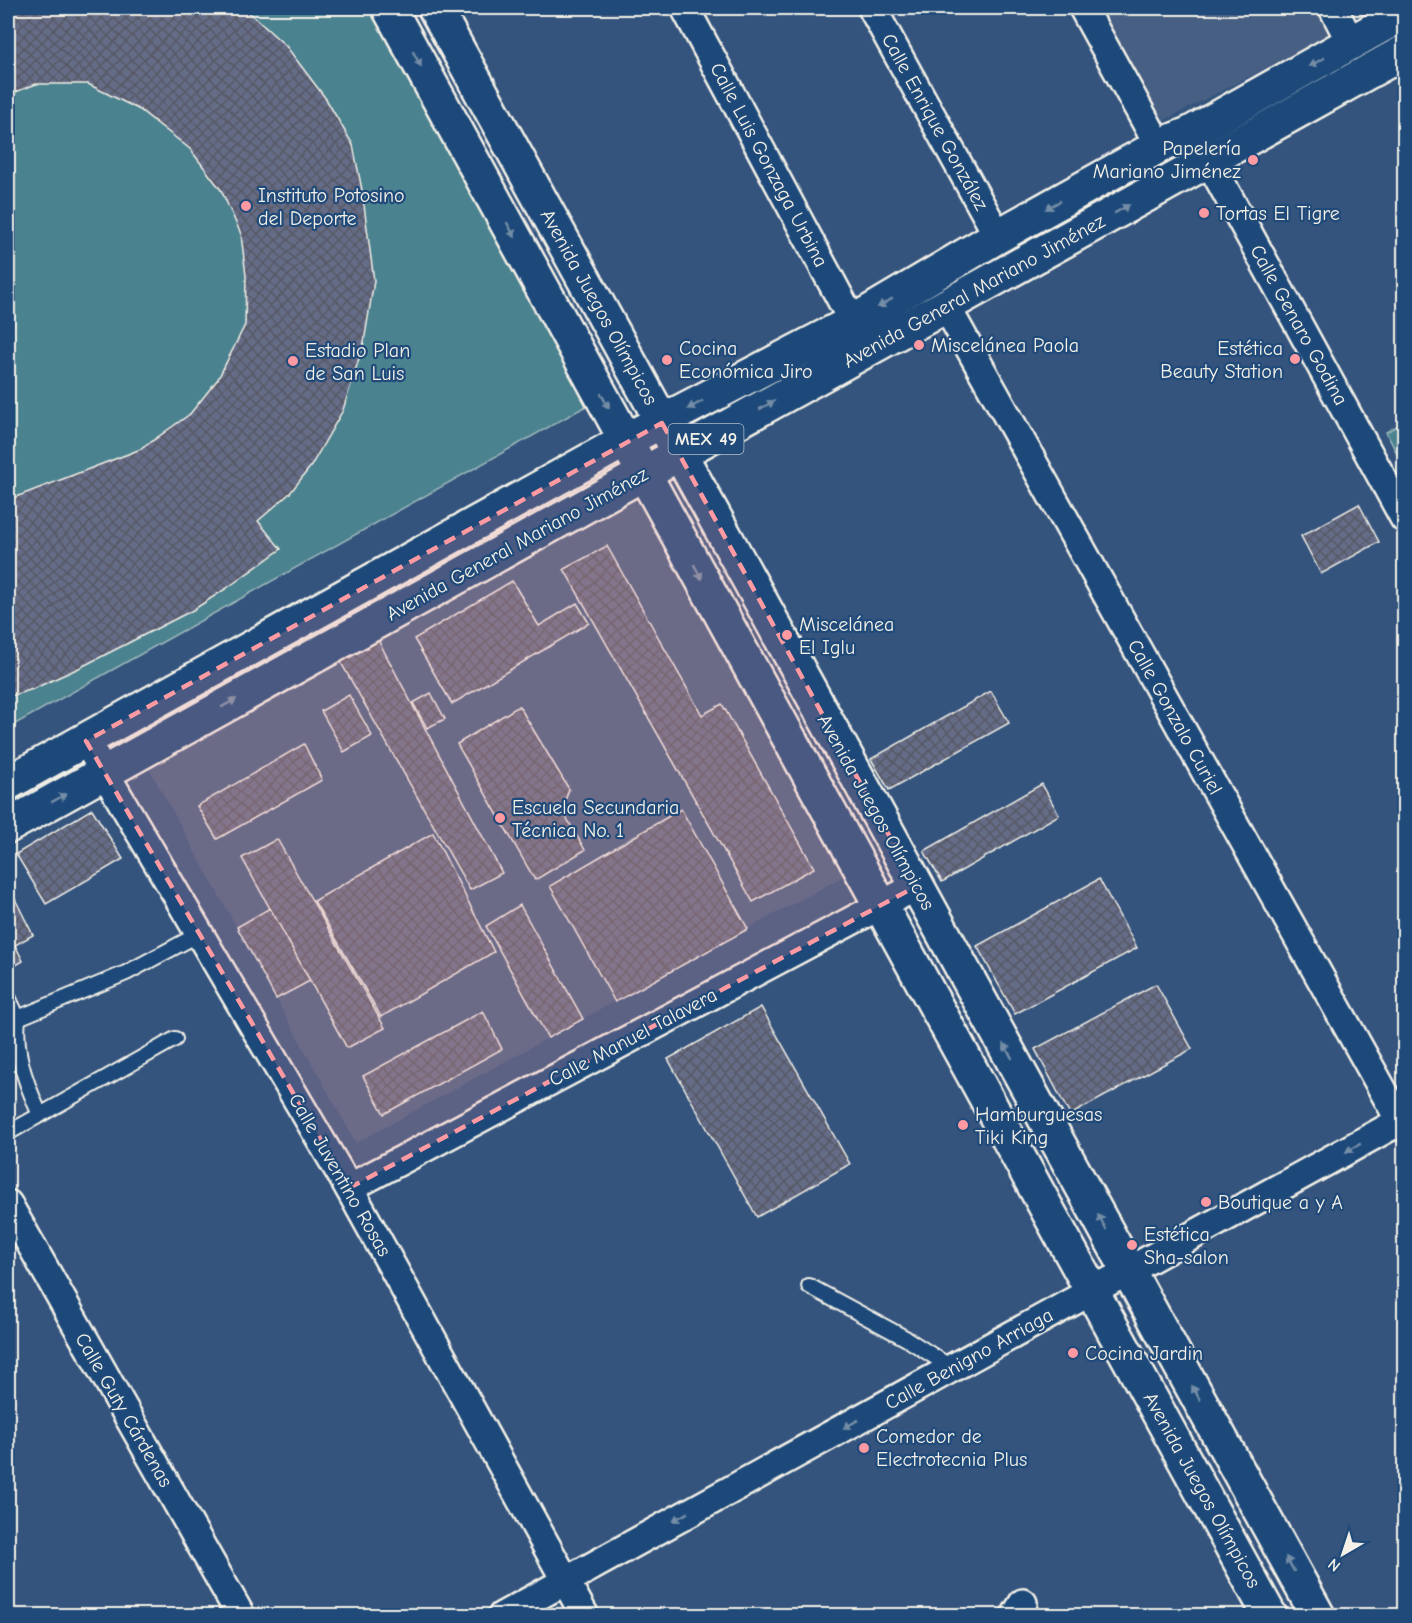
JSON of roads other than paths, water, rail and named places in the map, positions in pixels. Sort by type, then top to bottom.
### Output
[{"type":"street","name":"Avenida Juegos Olímpicos","points":[[389,8],[1270,1616]]},
{"type":"street","name":"Avenida Juegos Olímpicos","points":[[435,8],[1318,1616]]},
{"type":"street","name":"Calle Luis Gonzaga Urbina","points":[[685,8],[853,322]]},
{"type":"street","name":"Calle Enrique González","points":[[872,8],[998,236]]},
{"type":"street","points":[[1083,8],[1159,146]]},
{"type":"street","points":[[1333,8],[1351,43]]},
{"type":"street","name":"Avenida General Mariano Jiménez","points":[[8,783],[626,440],[853,322],[998,236],[1159,146],[1191,133],[1404,13]]},
{"type":"street","name":"Avenida General Mariano Jiménez","points":[[8,826],[1404,52]]},
{"type":"street","name":"Calle Genaro Godina","points":[[1191,133],[1209,161],[1404,518]]},
{"type":"street","name":"Calle Gonzalo Curiel","points":[[946,306],[1403,1123]]},
{"type":"street","name":"Calle Juventino Rosas","points":[[86,741],[349,1188],[585,1616]]},
{"type":"street","name":"Calle Manuel Talavera","points":[[349,1188],[917,886]]},
{"type":"street","name":"Calle Benigno Arriaga","points":[[502,1616],[1403,1123]]},
{"type":"street","name":"Calle Guty Cárdenas","points":[[8,1204],[241,1616]]},
{"type":"lane","points":[[18,1018],[126,973],[200,934]]},
{"type":"lane","points":[[8,997],[18,1018],[17,1048],[25,1080],[40,1115]]},
{"type":"lane","points":[[8,1133],[174,1039]]},
{"type":"lane","points":[[809,1286],[907,1339],[952,1368]]},
{"type":"place","name":"Papelería Mariano Jiménez","points":[[1253,160]]},
{"type":"place","name":"Instituto Potosino del Deporte","points":[[246,206]]},
{"type":"place","name":"Tortas El Tigre","points":[[1204,213]]},
{"type":"place","name":"Miscelánea Paola","points":[[919,345]]},
{"type":"place","name":"Estética Beauty Station","points":[[1295,359]]},
{"type":"place","name":"Cocina Económica Jiro","points":[[667,360]]},
{"type":"place","name":"Estadio Plan de San Luis","points":[[293,361]]},
{"type":"place","name":"Miscelánea El Iglu","points":[[787,635]]},
{"type":"place","name":"Escuela Secundaria Técnica No. 1","points":[[500,818]]},
{"type":"place","name":"Hamburguesas Tiki King","points":[[963,1125]]},
{"type":"place","name":"Boutique a y A","points":[[1206,1202]]},
{"type":"place","name":"Estética Sha-salon","points":[[1132,1245]]},
{"type":"place","name":"Cocina Jardin","points":[[1073,1353]]},
{"type":"place","name":"Comedor de Electrotecnia Plus","points":[[864,1448]]}]
